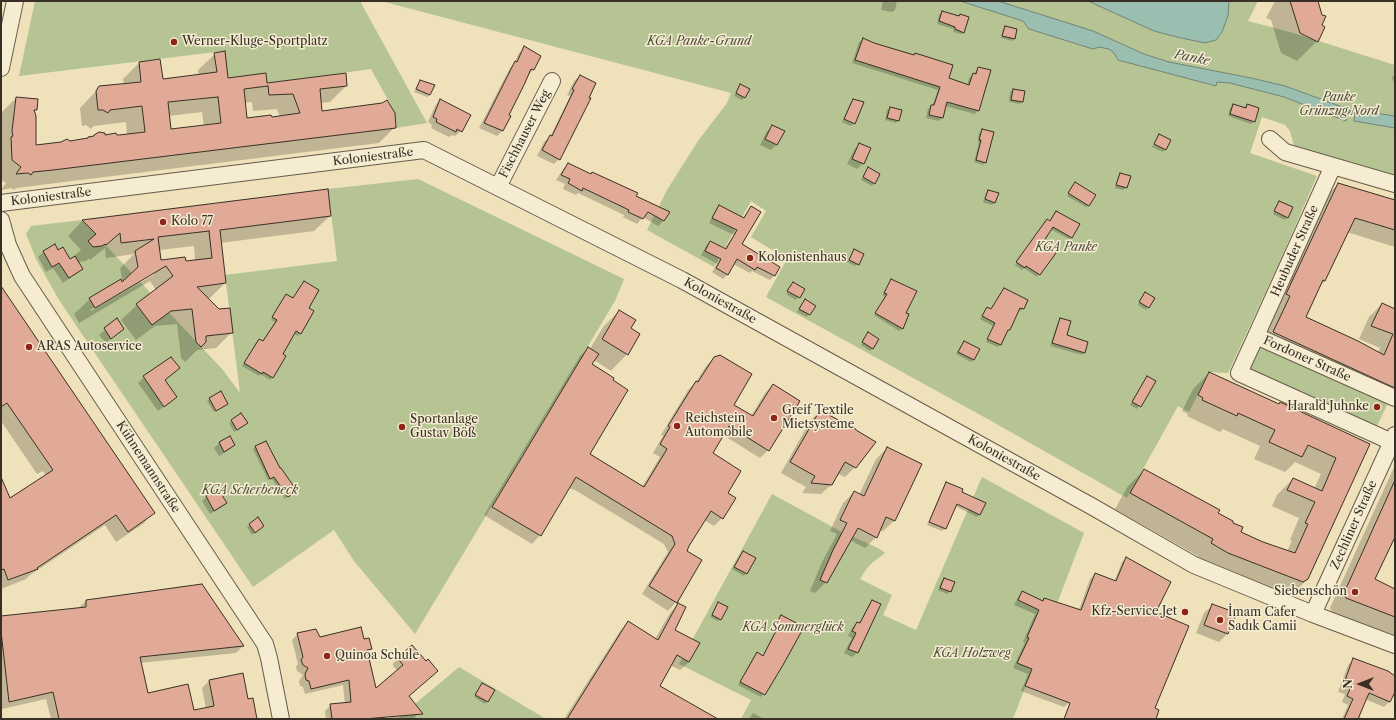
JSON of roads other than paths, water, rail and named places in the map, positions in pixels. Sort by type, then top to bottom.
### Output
[{"type":"street","points":[[1,68],[15,1]]},
{"type":"street","name":"Fischhauser Weg","points":[[498,187],[552,81]]},
{"type":"street","points":[[1270,139],[1285,152],[1395,184]]},
{"type":"street","name":"Koloniestraße","points":[[1,203],[424,150],[682,280],[1191,563],[1313,614],[1395,645]]},
{"type":"street","name":"Heubuder Straße","points":[[1256,336],[1333,166]]},
{"type":"street","name":"Kühnemannstraße","points":[[1,220],[8,245],[22,276],[265,644],[281,719]]},
{"type":"street","name":"Fordoner Straße","points":[[1393,439],[1240,373],[1256,336],[1395,398]]},
{"type":"street","name":"Zechliner Straße","points":[[1313,614],[1393,439]]},
{"type":"waterway","name":"Panke","points":[[1343,111],[1359,114]]},
{"type":"place","name":"Werner-Kluge-Sportplatz","points":[[174,42]]},
{"type":"place","name":"Kolo 77","points":[[163,222]]},
{"type":"place","name":"Kolonistenhaus","points":[[750,258]]},
{"type":"place","name":"ARAS Autoservice","points":[[29,347]]},
{"type":"place","name":"Harald Juhnke","points":[[1377,407]]},
{"type":"place","name":"Greif Textile Mietsysteme","points":[[774,418]]},
{"type":"place","name":"Reichstein Automobile","points":[[677,426]]},
{"type":"place","name":"Sportanlage Gustav Böß","points":[[402,427]]},
{"type":"place","name":"Siebenschön","points":[[1355,592]]},
{"type":"place","name":"Kfz-Service Jet","points":[[1185,612]]},
{"type":"place","name":"İmam Cafer Sadık Camii","points":[[1220,620]]},
{"type":"place","name":"Quinoa Schule","points":[[327,656]]},
{"type":"park label","name":"KGA Panke-Grund","points":[[699,42]]},
{"type":"park label","name":"Panke Grünzug Nord","points":[[1339,105]]},
{"type":"park label","name":"KGA Panke","points":[[1066,248]]},
{"type":"park label","name":"KGA Scherbeneck","points":[[250,491]]},
{"type":"park label","name":"KGA Sommerglück","points":[[793,628]]},
{"type":"park label","name":"KGA Holzweg","points":[[972,654]]}]
